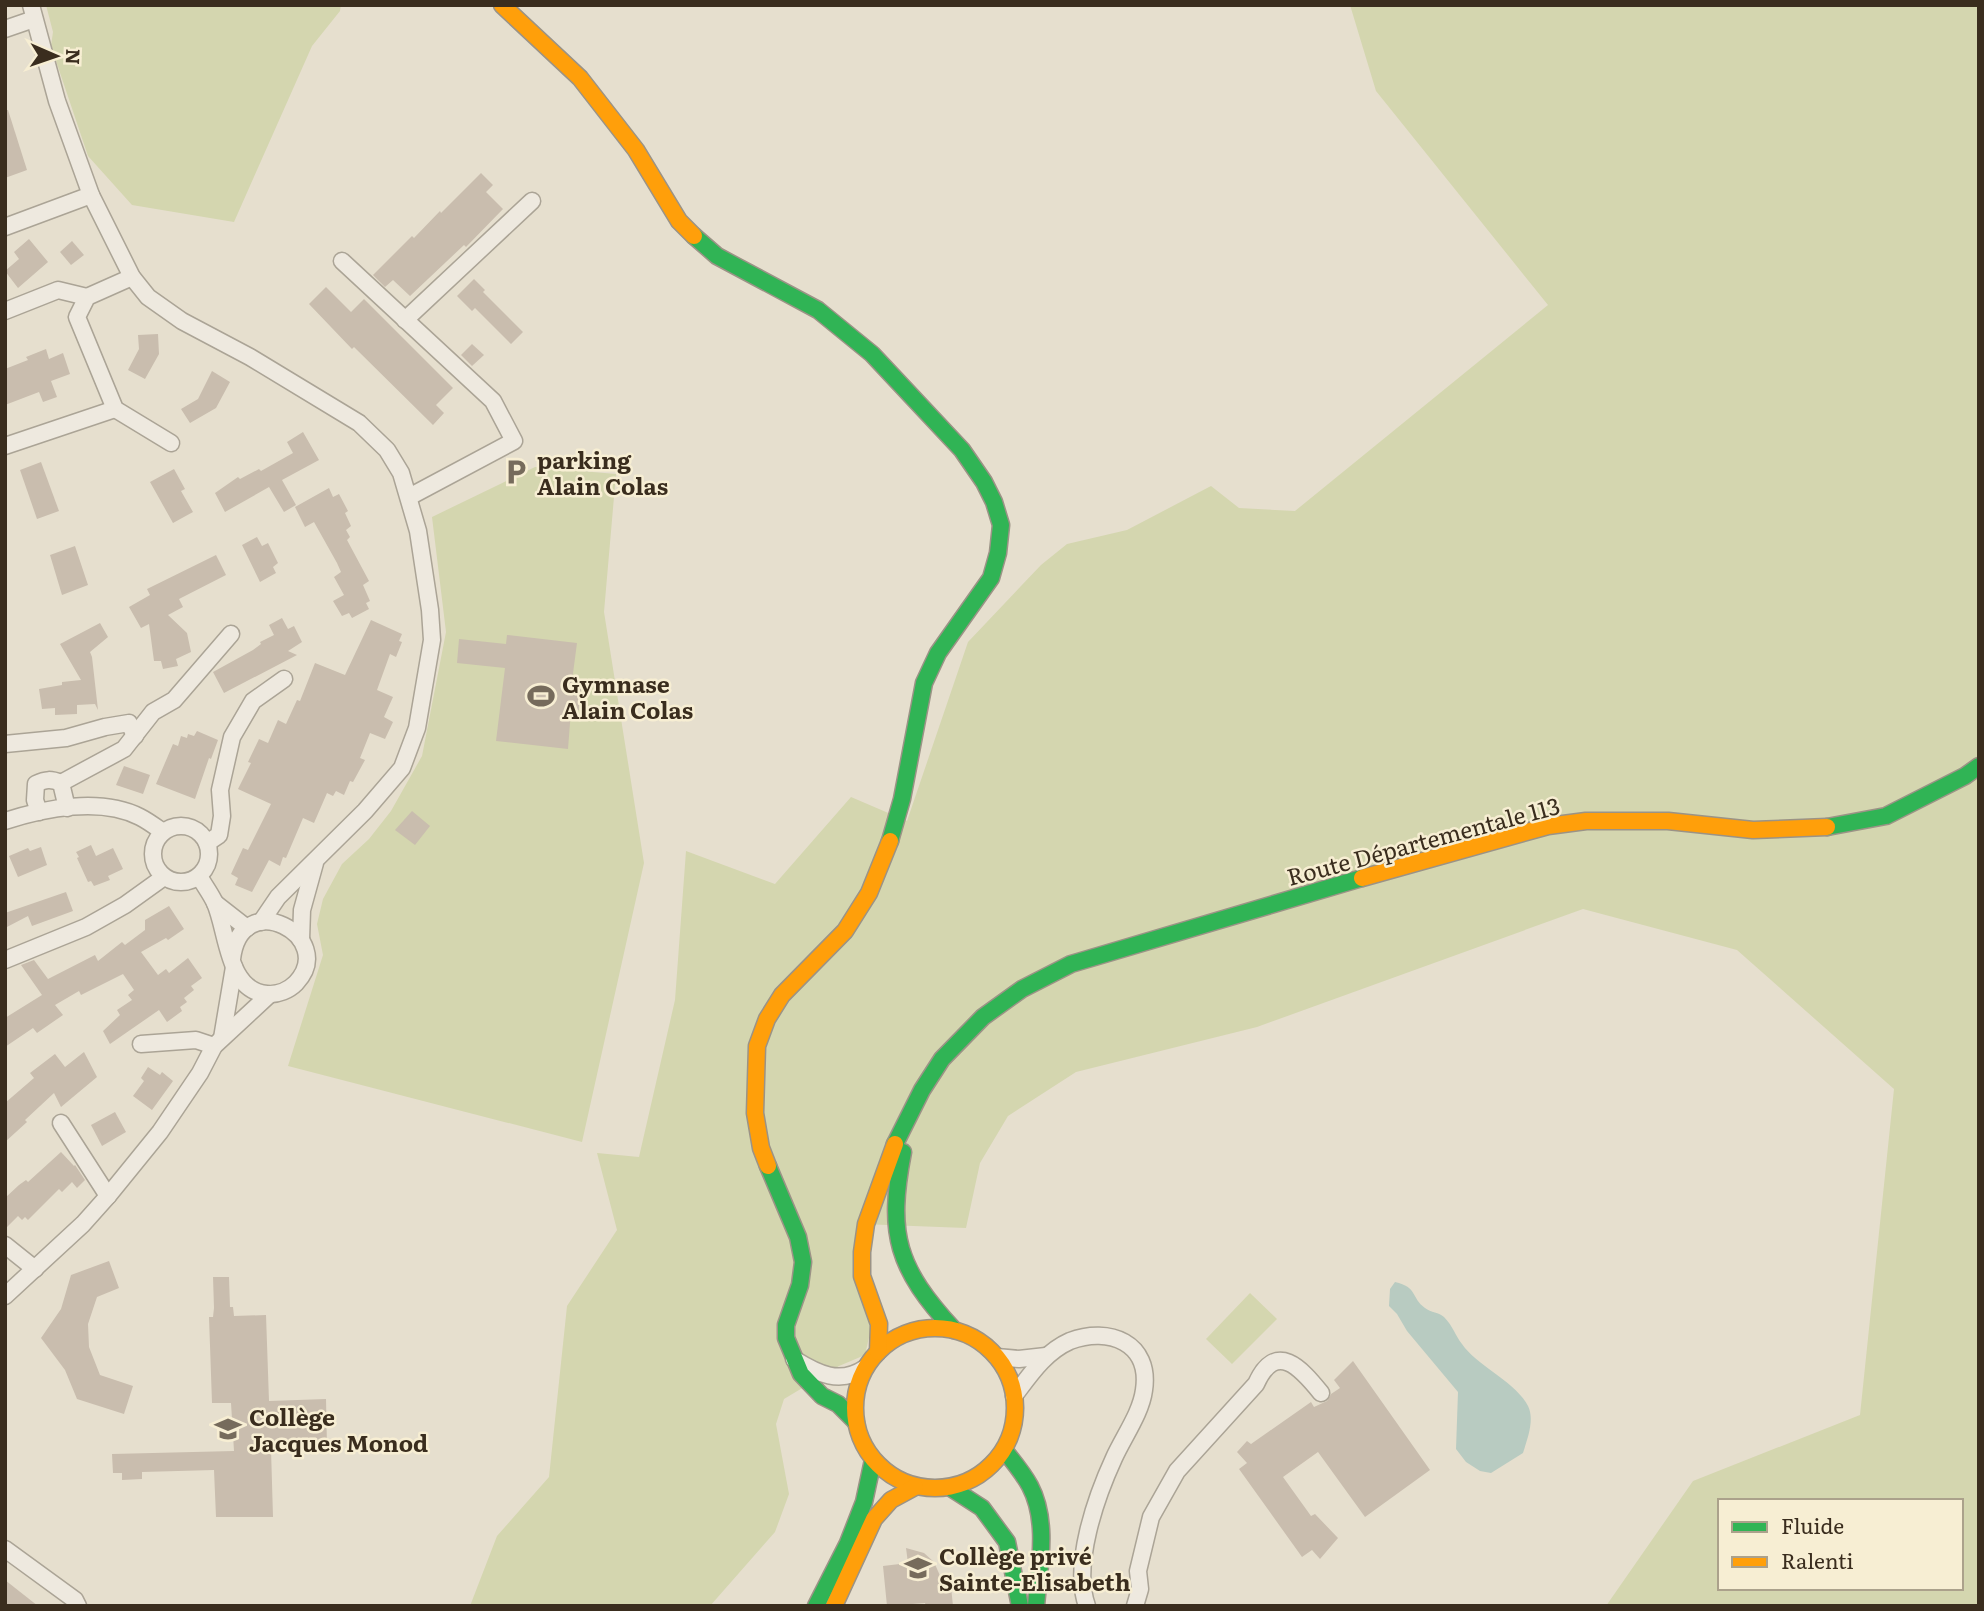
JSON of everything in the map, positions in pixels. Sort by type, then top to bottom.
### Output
[{"type":"main road","points":[[502,5],[580,78],[636,150],[679,221],[695,239],[717,256],[818,310],[872,355],[962,450],[984,482],[1001,525],[998,553],[990,578],[938,653],[924,683],[902,799],[892,835],[869,893],[845,931],[782,995],[767,1019],[757,1046],[755,1113],[761,1148],[798,1237],[803,1262],[800,1284],[786,1325],[786,1338],[801,1374],[815,1390],[838,1404],[856,1422]]},
{"type":"main road","name":"Route Départementale 113","points":[[878,1352],[879,1324],[862,1276],[862,1252],[866,1224],[890,1154],[922,1090],[942,1059],[983,1017],[1022,989],[1071,964],[1377,873],[1548,826],[1586,821],[1668,821],[1753,830],[1818,830],[1886,816],[1965,776],[1979,766]]},
{"type":"main road","name":"Route Départementale 113","points":[[922,1090],[898,1174],[894,1216],[896,1236],[904,1263],[916,1288],[954,1330]]},
{"type":"main road","points":[[933,1328],[954,1330],[977,1340],[997,1357],[1008,1375],[1014,1396],[1014,1424],[1004,1450],[981,1474],[951,1488],[915,1487],[892,1477],[873,1460],[862,1442],[856,1422],[858,1385],[865,1368],[878,1352],[894,1339],[913,1331],[933,1328]]},
{"type":"main road","points":[[1004,1450],[1023,1475],[1036,1500],[1040,1541],[1036,1606]]},
{"type":"main road","points":[[816,1606],[848,1543],[864,1502],[873,1460]]},
{"type":"main road","points":[[834,1606],[874,1519],[883,1506],[915,1487]]},
{"type":"main road","points":[[951,1488],[982,1508],[1007,1542],[1020,1606]]},
{"type":"street","points":[[5,29],[33,12],[57,101],[91,195],[132,277],[148,297],[182,321],[250,357],[359,423],[387,450],[401,473],[418,531],[432,640],[417,728],[402,768],[365,811],[278,897],[254,925],[239,937],[234,947],[218,1042]]},
{"type":"street","points":[[5,228],[91,195]]},
{"type":"street","points":[[405,320],[532,201]]},
{"type":"street","points":[[342,261],[493,401],[514,441],[409,497]]},
{"type":"street","points":[[5,311],[58,290],[87,297],[132,277]]},
{"type":"street","points":[[87,297],[77,317],[115,409],[172,443]]},
{"type":"street","points":[[5,446],[115,409]]},
{"type":"street","points":[[61,783],[124,749],[153,712],[174,700],[231,634]]},
{"type":"street","points":[[207,843],[219,835],[222,816],[220,790],[232,737],[253,701],[284,679]]},
{"type":"street","points":[[5,744],[66,738],[129,723],[135,736]]},
{"type":"street","points":[[39,812],[35,800],[36,784],[52,779],[61,783]]},
{"type":"street","points":[[61,783],[67,808]]},
{"type":"street","points":[[5,821],[67,808],[116,809],[139,816],[163,832]]},
{"type":"street","points":[[179,826],[188,827],[196,830],[207,843],[208,861],[199,876],[182,882],[164,877],[158,870],[153,855],[154,846],[163,832],[179,826]]},
{"type":"street","points":[[5,1296],[79,1228],[108,1196],[160,1132],[218,1042],[269,995],[290,988],[298,981],[306,961],[301,940],[302,910],[315,861]]},
{"type":"street","points":[[199,876],[215,903],[239,978],[257,993],[269,995]]},
{"type":"street","points":[[5,960],[86,927],[125,905],[164,877]]},
{"type":"street","points":[[215,903],[254,925],[272,921],[284,924],[294,930],[301,940]]},
{"type":"street","points":[[141,1044],[196,1040],[218,1042]]},
{"type":"street","points":[[61,1123],[108,1196]]},
{"type":"street","points":[[5,1245],[35,1269]]},
{"type":"street","points":[[1014,1396],[1046,1356],[1059,1346],[1078,1338],[1100,1335],[1119,1337],[1136,1351],[1144,1367],[1144,1391],[1113,1461],[1083,1550],[1081,1581],[1087,1606]]},
{"type":"street","points":[[997,1357],[1019,1359],[1046,1356]]},
{"type":"street","points":[[793,1357],[809,1368],[834,1377],[855,1375],[865,1368]]},
{"type":"street","points":[[1135,1606],[1140,1589],[1138,1571],[1151,1517],[1177,1471],[1256,1384],[1262,1371],[1274,1363],[1288,1361],[1303,1370],[1321,1394]]},
{"type":"street","points":[[5,1549],[75,1600],[78,1606]]},
{"type":"green space","points":[[46,5],[341,5],[340,11],[312,46],[234,222],[132,205],[88,156],[51,46],[53,32]]},
{"type":"green space","points":[[1350,5],[1979,5],[1979,1606],[1606,1606],[1693,1481],[1860,1415],[1894,1089],[1737,950],[1583,909],[1257,1027],[1076,1072],[1008,1116],[980,1163],[966,1228],[861,1224],[872,1324],[865,1355],[839,1366],[784,1399],[776,1424],[789,1494],[775,1532],[710,1606],[470,1606],[497,1536],[549,1477],[567,1306],[617,1230],[597,1153],[639,1157],[675,1000],[686,851],[775,884],[851,797],[907,821],[968,642],[1041,565],[1067,544],[1127,530],[1211,486],[1239,508],[1295,511],[1548,305],[1376,91]]},
{"type":"green space","points":[[535,467],[616,474],[604,612],[644,863],[582,1142],[288,1066],[323,955],[317,924],[323,899],[342,864],[369,839],[391,811],[422,756],[446,632],[432,517]]},
{"type":"green space","points":[[1250,1293],[1277,1319],[1232,1364],[1206,1339]]},
{"type":"shaded area","points":[[1395,1282],[1411,1290],[1425,1308],[1444,1317],[1468,1352],[1515,1389],[1528,1406],[1531,1424],[1523,1453],[1491,1473],[1480,1471],[1466,1462],[1456,1449],[1458,1392],[1389,1306],[1390,1289]]},
{"type":"building","points":[[5,110],[8,110],[27,170],[5,178]]},
{"type":"building","points":[[481,173],[493,185],[486,192],[503,209],[466,247],[464,245],[410,296],[393,280],[385,287],[373,275]]},
{"type":"building","points":[[29,239],[48,262],[18,288],[5,271],[19,259],[14,252]]},
{"type":"building","points":[[72,241],[84,255],[71,265],[60,252]]},
{"type":"building","points":[[474,279],[485,290],[483,292],[523,332],[511,344],[475,308],[472,311],[457,296]]},
{"type":"building","points":[[326,287],[351,312],[364,299],[453,388],[436,405],[444,413],[433,425],[354,347],[352,349],[309,304]]},
{"type":"building","points":[[158,334],[159,354],[145,379],[128,370],[139,349],[138,335]]},
{"type":"building","points":[[472,344],[484,355],[472,366],[461,355]]},
{"type":"building","points":[[46,349],[49,359],[63,353],[70,374],[51,381],[57,397],[43,402],[39,392],[5,405],[5,369]]},
{"type":"building","points":[[212,371],[230,382],[216,408],[190,423],[181,409],[198,399]]},
{"type":"building","points":[[303,432],[319,460],[282,480],[296,505],[284,512],[269,487],[225,512],[215,493],[238,477],[240,479],[259,469],[261,471],[293,453],[287,442]]},
{"type":"building","points":[[41,462],[59,511],[37,519],[20,470]]},
{"type":"building","points":[[174,469],[185,489],[181,491],[193,512],[173,523],[150,482]]},
{"type":"building","points":[[329,488],[333,497],[339,494],[348,511],[345,513],[351,526],[346,530],[350,537],[347,540],[369,581],[363,585],[370,601],[366,603],[369,609],[352,618],[349,613],[342,616],[333,601],[344,595],[334,577],[341,572],[337,563],[314,522],[305,527],[295,507]]},
{"type":"building","points":[[257,537],[262,546],[268,543],[278,563],[273,567],[276,573],[260,582],[242,545]]},
{"type":"building","points":[[75,546],[88,585],[62,595],[50,555]]},
{"type":"building","points":[[216,555],[226,575],[179,599],[183,607],[168,615],[187,633],[191,652],[176,659],[178,666],[163,669],[161,661],[154,661],[149,624],[141,628],[129,607],[150,595],[147,589]]},
{"type":"building","points":[[282,618],[288,629],[294,626],[302,642],[288,651],[297,655],[224,693],[213,672],[274,635],[269,625]]},
{"type":"building","points":[[371,620],[402,634],[396,657],[390,654],[377,690],[393,697],[384,717],[393,722],[385,739],[370,733],[360,758],[365,760],[353,782],[350,781],[344,795],[336,791],[333,796],[327,793],[314,823],[303,818],[280,866],[269,860],[252,892],[235,885],[238,878],[231,874],[243,848],[248,850],[271,804],[238,789],[259,739],[268,743],[278,720],[286,724],[297,700],[300,701],[315,663],[345,675]]},
{"type":"building","points":[[100,623],[108,637],[90,652],[98,710],[95,704],[77,705],[77,714],[55,715],[55,708],[42,709],[39,689],[81,680],[60,644]]},
{"type":"building","name":"Gymnase Alain Colas","points":[[507,635],[577,643],[572,681],[582,682],[579,710],[571,710],[568,749],[496,741],[505,668],[457,663],[459,639],[506,644]]},
{"type":"building","points":[[197,731],[218,740],[195,799],[156,784],[173,744],[178,746],[181,736],[194,736]]},
{"type":"building","points":[[124,766],[150,775],[143,794],[116,785]]},
{"type":"building","points":[[412,811],[430,826],[415,845],[395,830]]},
{"type":"building","points":[[91,845],[96,856],[113,848],[123,869],[108,876],[110,880],[94,886],[91,881],[88,882],[76,852]]},
{"type":"building","points":[[41,847],[47,865],[18,877],[9,856],[28,848],[30,851]]},
{"type":"building","points":[[66,892],[73,911],[32,926],[28,916],[5,928],[5,913]]},
{"type":"building","points":[[169,906],[184,929],[168,940],[166,938],[141,952],[158,975],[166,969],[169,973],[188,958],[202,978],[191,986],[194,990],[184,998],[187,1002],[180,1007],[182,1011],[167,1022],[159,1010],[110,1044],[103,1031],[120,1015],[117,1010],[132,1000],[128,995],[134,990],[123,974],[81,995],[79,991],[55,1005],[63,1015],[37,1033],[33,1028],[5,1047],[5,1018],[42,995],[21,965],[34,960],[48,979],[95,955],[98,961],[122,942],[125,945],[145,930],[145,920]]},
{"type":"building","points":[[84,1052],[97,1077],[61,1107],[54,1093],[5,1142],[5,1103],[34,1078],[30,1073],[55,1054],[65,1067]]},
{"type":"building","points":[[148,1067],[160,1075],[162,1072],[173,1081],[152,1110],[133,1096],[144,1081],[141,1078]]},
{"type":"building","points":[[115,1112],[126,1132],[102,1146],[91,1125]]},
{"type":"building","points":[[61,1152],[75,1165],[85,1180],[77,1188],[72,1182],[62,1192],[59,1189],[28,1220],[25,1217],[22,1220],[18,1216],[5,1229],[5,1198],[26,1180],[28,1182]]},
{"type":"building","points":[[109,1261],[119,1288],[97,1297],[88,1324],[89,1347],[100,1375],[133,1386],[124,1414],[77,1399],[65,1370],[41,1338],[61,1309],[71,1275]]},
{"type":"building","points":[[213,1277],[229,1277],[230,1307],[233,1307],[234,1316],[266,1315],[269,1401],[326,1399],[327,1447],[271,1449],[273,1517],[216,1517],[214,1470],[142,1472],[142,1479],[122,1480],[122,1473],[113,1473],[112,1454],[234,1451],[231,1403],[212,1403],[209,1317],[213,1317],[214,1308]]},
{"type":"building","points":[[1353,1361],[1430,1470],[1365,1517],[1318,1452],[1283,1477],[1311,1516],[1315,1514],[1338,1538],[1320,1559],[1312,1550],[1302,1557],[1239,1469],[1247,1463],[1237,1452],[1247,1441],[1251,1444],[1311,1402],[1314,1407],[1327,1401],[1331,1394],[1340,1388],[1334,1380]]},
{"type":"building","points":[[906,1548],[924,1553],[934,1562],[941,1578],[950,1577],[953,1606],[926,1606],[925,1603],[887,1606],[883,1566],[908,1563]]},
{"type":"building","points":[[5,1580],[38,1606],[5,1606]]},
{"type":"traffic: fast","points":[[694,236],[717,256],[818,310],[872,354],[962,450],[994,502],[1001,525],[998,553],[991,578],[938,653],[924,683],[902,799],[890,841]]},
{"type":"traffic: fast","points":[[1827,827],[1886,816],[1965,776],[1979,766]]},
{"type":"traffic: fast","points":[[895,1144],[922,1090],[942,1059],[983,1017],[1022,989],[1071,964],[1362,878]]},
{"type":"traffic: fast","points":[[903,1152],[896,1206],[901,1249],[920,1288],[954,1330]]},
{"type":"traffic: fast","points":[[768,1166],[798,1237],[803,1262],[800,1285],[786,1325],[786,1338],[801,1374],[822,1396],[838,1404],[856,1422]]},
{"type":"traffic: fast","points":[[1004,1450],[1030,1486],[1036,1500],[1041,1530],[1036,1606]]},
{"type":"traffic: fast","points":[[816,1606],[848,1543],[864,1502],[873,1460]]},
{"type":"traffic: fast","points":[[951,1488],[982,1508],[1007,1542],[1020,1606]]},
{"type":"traffic: slow","points":[[502,5],[580,78],[636,150],[679,221],[694,236]]},
{"type":"traffic: slow","points":[[1362,878],[1548,826],[1586,821],[1668,821],[1753,830],[1827,827]]},
{"type":"traffic: slow","points":[[768,1166],[761,1148],[755,1113],[757,1046],[767,1019],[782,995],[845,931],[869,893],[890,841]]},
{"type":"traffic: slow","points":[[878,1352],[879,1324],[862,1276],[862,1252],[866,1224],[895,1144]]},
{"type":"traffic: slow","points":[[935,1328],[966,1334],[992,1351],[1009,1377],[1015,1408],[1009,1439],[992,1465],[966,1482],[935,1488],[904,1482],[878,1465],[861,1439],[855,1408],[861,1377],[878,1351],[904,1334],[935,1328]]},
{"type":"traffic: slow","points":[[834,1606],[874,1519],[891,1500],[915,1487]]},
{"type":"place","name":"parking Alain Colas","points":[[516,472]]},
{"type":"place","name":"Gymnase Alain Colas","points":[[541,696]]},
{"type":"place","name":"Collège Jacques Monod","points":[[228,1429]]},
{"type":"place","name":"Collège privé Sainte-Elisabeth","points":[[918,1568]]}]
